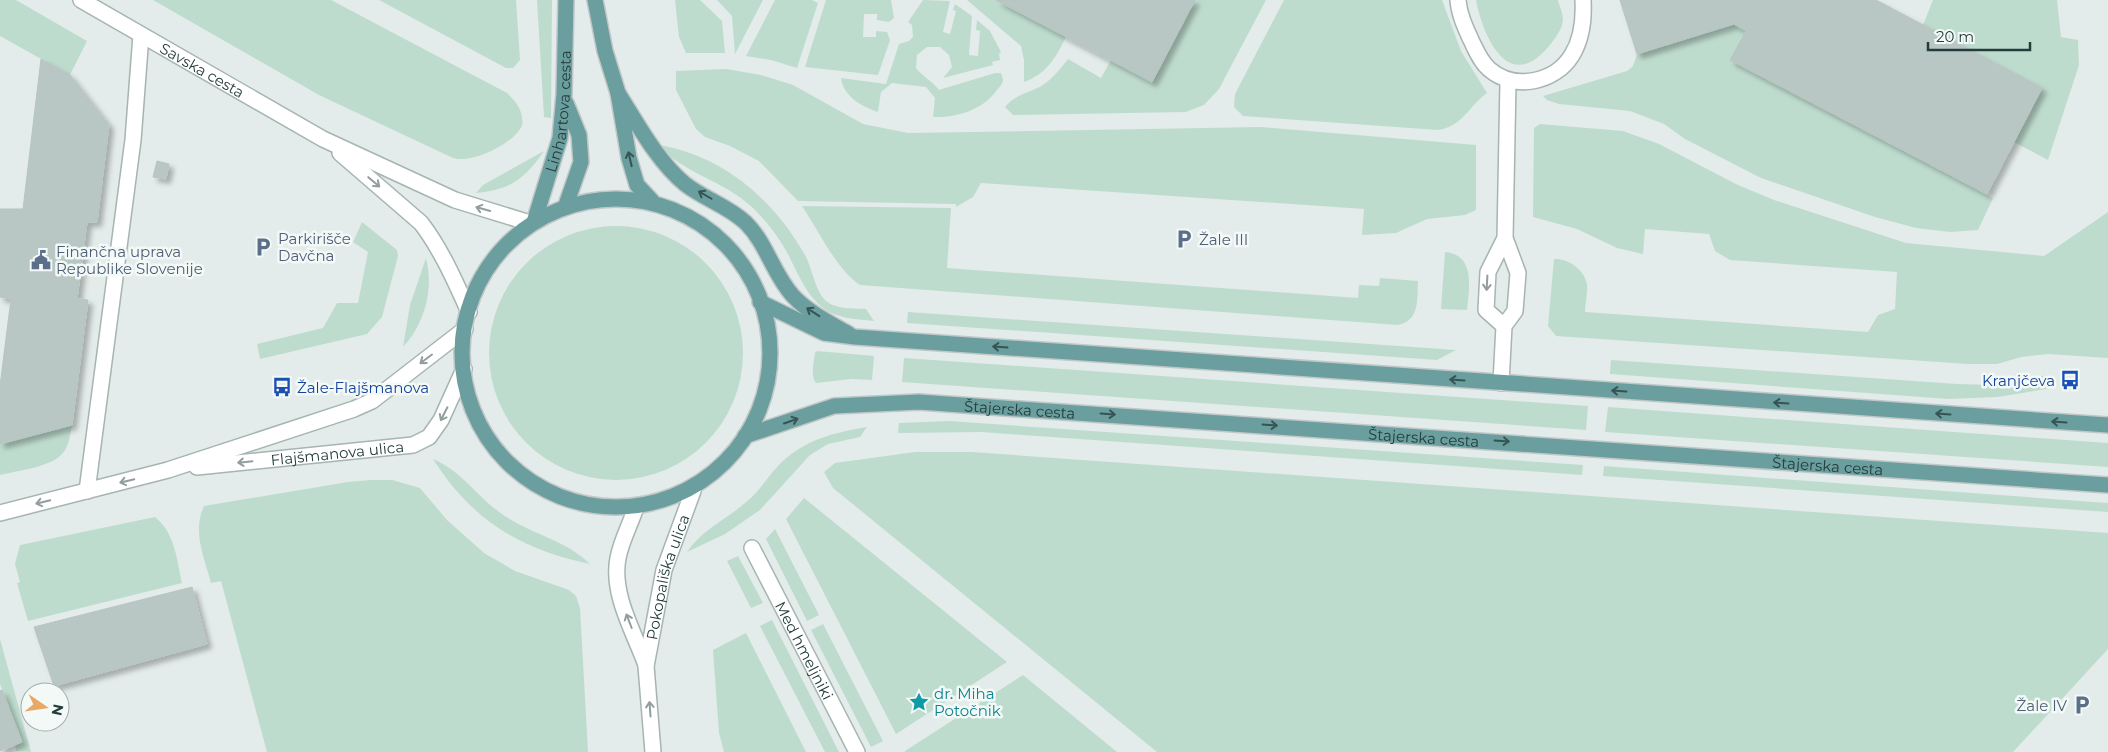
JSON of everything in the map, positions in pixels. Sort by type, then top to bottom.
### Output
[{"type":"main road","name":"Linhartova cesta","points":[[533,221],[560,138],[564,94],[566,0]]},
{"type":"main road","points":[[595,0],[604,51],[618,93],[629,158],[637,185],[652,201]]},
{"type":"main road","points":[[618,93],[649,144],[686,184],[733,212],[757,235],[793,295],[805,306],[855,337]]},
{"type":"main road","points":[[564,94],[579,135],[581,162],[566,205]]},
{"type":"main road","points":[[612,198],[652,201],[687,214],[716,236],[746,272],[760,302],[767,345],[766,371],[760,399],[745,436],[719,467],[693,491],[667,501],[636,507],[605,508],[578,503],[544,489],[519,473],[499,454],[490,442],[476,412],[464,369],[465,329],[468,312],[480,281],[495,256],[533,221],[566,205],[594,199],[612,198]]},
{"type":"main road","points":[[760,302],[824,333],[855,337],[2108,425]]},
{"type":"main road","name":"Štajerska cesta","points":[[745,436],[834,406],[919,402],[2108,484]]},
{"type":"street","name":"Savska cesta","points":[[80,0],[323,139],[454,200],[533,221]]},
{"type":"street","points":[[1458,0],[1462,18],[1482,62],[1496,74],[1519,83],[1536,81],[1564,66],[1572,55],[1582,32],[1583,0]]},
{"type":"street","points":[[87,491],[133,140],[141,35]]},
{"type":"street","points":[[1501,383],[1504,326],[1515,311],[1518,273],[1505,238],[1508,80]]},
{"type":"street","name":"Savska cesta","points":[[323,139],[421,223],[454,278],[468,312]]},
{"type":"street","points":[[1504,326],[1486,310],[1488,272],[1505,238]]},
{"type":"street","name":"Flajšmanova ulica","points":[[0,514],[168,470],[363,405],[372,401],[465,329]]},
{"type":"street","name":"Flajšmanova ulica","points":[[168,470],[413,445],[429,437],[441,420],[464,369]]},
{"type":"street","name":"Pokopališka ulica","points":[[653,752],[646,666],[664,570],[693,491]]},
{"type":"street","name":"Pokopališka ulica","points":[[636,507],[618,556],[616,574],[618,592],[646,666]]},
{"type":"street","name":"Med hmeljniki","points":[[752,548],[857,752]]},
{"type":"green space","points":[[0,0],[16,0],[87,41],[70,75],[0,36]]},
{"type":"green space","points":[[153,0],[331,0],[507,93],[519,108],[522,116],[522,126],[510,139],[491,151],[471,158],[453,158],[319,95]]},
{"type":"green space","points":[[379,0],[516,0],[520,60],[513,68],[506,68]]},
{"type":"green space","points":[[537,0],[552,0],[551,118],[544,117]]},
{"type":"green space","points":[[675,0],[700,0],[722,21],[725,53],[686,53],[679,37]]},
{"type":"green space","points":[[717,0],[763,0],[735,54],[732,16]]},
{"type":"green space","points":[[775,0],[812,0],[818,3],[797,68],[771,60],[746,56]]},
{"type":"green space","points":[[826,0],[891,0],[894,18],[889,22],[877,20],[877,14],[864,14],[863,37],[876,37],[876,31],[887,32],[890,40],[878,75],[805,67]]},
{"type":"green space","points":[[923,0],[950,1],[943,32],[950,34],[956,11],[953,10],[955,4],[972,16],[969,55],[978,56],[980,31],[976,30],[977,20],[990,31],[1001,52],[999,54],[1000,60],[992,62],[993,65],[943,78],[952,67],[949,55],[940,47],[927,47],[917,55],[916,68],[939,90],[995,73],[1001,73],[1002,84],[991,97],[977,108],[951,116],[933,117],[935,98],[926,87],[892,83],[881,92],[878,112],[860,104],[845,90],[841,78],[886,84],[899,44],[909,41],[913,37],[912,25],[908,22]]},
{"type":"green space","points":[[967,0],[996,0],[1066,37],[1045,70],[1024,82],[1024,60],[1021,46]]},
{"type":"green space","points":[[1195,0],[1266,0],[1219,89],[1204,105],[1186,112],[1013,115],[1005,107],[1013,99],[1047,82],[1068,59],[1101,78],[1111,60]]},
{"type":"green space","points":[[1284,0],[1442,0],[1461,51],[1487,93],[1453,125],[1438,130],[1243,116],[1234,107],[1235,94]]},
{"type":"green space","points":[[1476,0],[1558,0],[1563,17],[1562,26],[1551,43],[1535,60],[1522,65],[1510,63],[1500,55],[1492,44],[1485,30]]},
{"type":"green space","points":[[1933,0],[2057,0],[2061,37],[2078,40],[2079,65],[2048,160],[2014,142],[2042,88],[1923,25]]},
{"type":"green space","points":[[1734,24],[1746,31],[1731,60],[1993,198],[1978,230],[1950,232],[1916,228],[1875,217],[1761,178],[1685,139],[1664,124],[1630,111],[1559,104],[1547,100],[1543,96],[1627,71],[1633,66],[1637,54]]},
{"type":"green space","points":[[726,69],[761,75],[793,85],[863,124],[908,133],[1261,127],[1476,145],[1476,210],[1465,215],[1427,219],[1396,233],[1362,235],[1364,209],[981,183],[973,197],[956,207],[956,204],[798,201],[759,161],[730,146],[705,137],[696,129],[676,90],[676,71]]},
{"type":"green space","points":[[1540,124],[1623,131],[1659,144],[1738,185],[1774,200],[1906,243],[2044,256],[2108,212],[2108,358],[2048,354],[2021,357],[1997,364],[1968,364],[1556,336],[1548,326],[1554,259],[1565,260],[1583,274],[1587,284],[1585,312],[1868,332],[1878,315],[1895,309],[1897,272],[1730,260],[1715,251],[1709,234],[1645,229],[1643,254],[1617,248],[1577,229],[1533,217],[1534,128]]},
{"type":"green space","points":[[658,145],[682,150],[704,159],[744,183],[778,216],[792,235],[805,255],[819,291],[825,300],[839,307],[866,309],[874,321],[841,316],[823,308],[804,286],[776,234],[753,208],[730,191],[692,171],[668,155]]},
{"type":"green space","points":[[544,151],[530,169],[516,181],[498,189],[476,193],[483,185]]},
{"type":"green space","points":[[802,206],[951,208],[947,268],[1358,298],[1359,285],[1379,286],[1380,278],[1418,281],[1417,302],[1414,314],[1410,319],[1398,325],[860,285],[851,278],[836,260]]},
{"type":"green space","points":[[362,222],[397,250],[398,256],[382,317],[367,334],[260,359],[257,344],[323,328],[337,303],[358,303],[368,252],[353,242]]},
{"type":"green space","points":[[616,226],[641,229],[665,236],[676,241],[706,263],[728,293],[733,304],[740,328],[743,353],[740,378],[733,402],[728,413],[706,443],[676,465],[665,470],[641,477],[616,480],[591,477],[567,470],[556,465],[526,443],[504,413],[499,402],[492,378],[489,353],[492,328],[499,304],[504,293],[526,263],[556,241],[567,236],[591,229]]},
{"type":"green space","points":[[1445,252],[1455,254],[1462,259],[1466,266],[1469,283],[1467,310],[1441,309]]},
{"type":"green space","points":[[426,258],[429,281],[426,305],[417,328],[403,347],[410,305]]},
{"type":"green space","points":[[908,312],[1456,350],[1437,360],[907,323]]},
{"type":"green space","points":[[817,351],[874,356],[872,380],[851,379],[816,383],[813,377],[813,369],[815,353]]},
{"type":"green space","points":[[904,358],[1588,406],[1586,430],[902,382]]},
{"type":"green space","points":[[1611,360],[1957,384],[1993,385],[2047,375],[2046,389],[1998,397],[1949,399],[1610,374]]},
{"type":"green space","points":[[1608,407],[2108,443],[2108,467],[1605,432]]},
{"type":"green space","points":[[949,421],[1583,465],[1582,475],[981,432],[898,433],[899,423]]},
{"type":"green space","points":[[72,425],[66,448],[57,458],[42,465],[0,475],[0,444]]},
{"type":"green space","points":[[867,427],[860,437],[828,444],[810,455],[760,510],[725,534],[687,552],[707,531],[750,499],[778,466],[798,450],[830,435]]},
{"type":"green space","points":[[915,452],[972,452],[2108,533],[2108,649],[2013,752],[1157,752],[833,488],[824,472],[835,463]]},
{"type":"green space","points":[[433,459],[461,477],[502,514],[570,549],[590,564],[541,550],[500,529],[464,499]]},
{"type":"green space","points":[[1604,466],[2108,503],[2108,512],[1603,476]]},
{"type":"green space","points":[[392,480],[420,488],[447,520],[484,553],[515,571],[569,590],[576,596],[580,608],[588,752],[267,752],[221,581],[211,583],[200,544],[199,525],[204,506],[348,482]]},
{"type":"green space","points":[[804,498],[1007,662],[896,734],[786,519]]},
{"type":"green space","points":[[155,517],[162,523],[171,539],[177,556],[182,583],[28,621],[17,583],[20,582],[15,564],[20,545]]},
{"type":"green space","points":[[775,529],[819,615],[807,621],[766,539]]},
{"type":"green space","points":[[738,556],[763,603],[751,608],[727,561]]},
{"type":"green space","points":[[772,620],[839,752],[825,752],[760,626]]},
{"type":"green space","points":[[823,624],[883,741],[871,747],[811,630]]},
{"type":"green space","points":[[746,633],[806,752],[724,752],[719,733],[713,650]]},
{"type":"green space","points":[[0,639],[20,712],[20,732],[26,732],[31,752],[16,751],[15,745],[22,742],[0,684]]},
{"type":"green space","points":[[1023,675],[1117,752],[905,752],[905,751]]},
{"type":"building","points":[[996,0],[1195,0],[1152,82]]},
{"type":"building","points":[[1620,0],[1876,0],[2042,88],[1987,194],[1730,60],[1746,31],[1734,24],[1637,54]]},
{"type":"building","name":"Finančna uprava Republike Slovenije","points":[[41,59],[70,75],[109,125],[97,222],[87,222],[77,299],[88,300],[72,425],[0,444],[0,386],[11,299],[0,297],[0,209],[23,209]]},
{"type":"building","points":[[157,161],[169,164],[166,179],[153,177]]},
{"type":"building","points":[[192,587],[207,644],[69,682],[53,682],[34,627]]},
{"type":"building","points":[[2,690],[22,742],[0,751],[0,691]]},
{"type":"place","name":"Žale III","points":[[1184,239]]},
{"type":"place","name":"Parkirišče Davčna","points":[[263,247]]},
{"type":"place","name":"Finančna uprava Republike Slovenije","points":[[41,260]]},
{"type":"place","name":"Kranjčeva","points":[[2070,380]]},
{"type":"place","name":"Žale-Flajšmanova","points":[[282,387]]},
{"type":"place","name":"dr. Miha Potočnik","points":[[919,702]]},
{"type":"place","name":"Žale IV","points":[[2082,705]]}]
